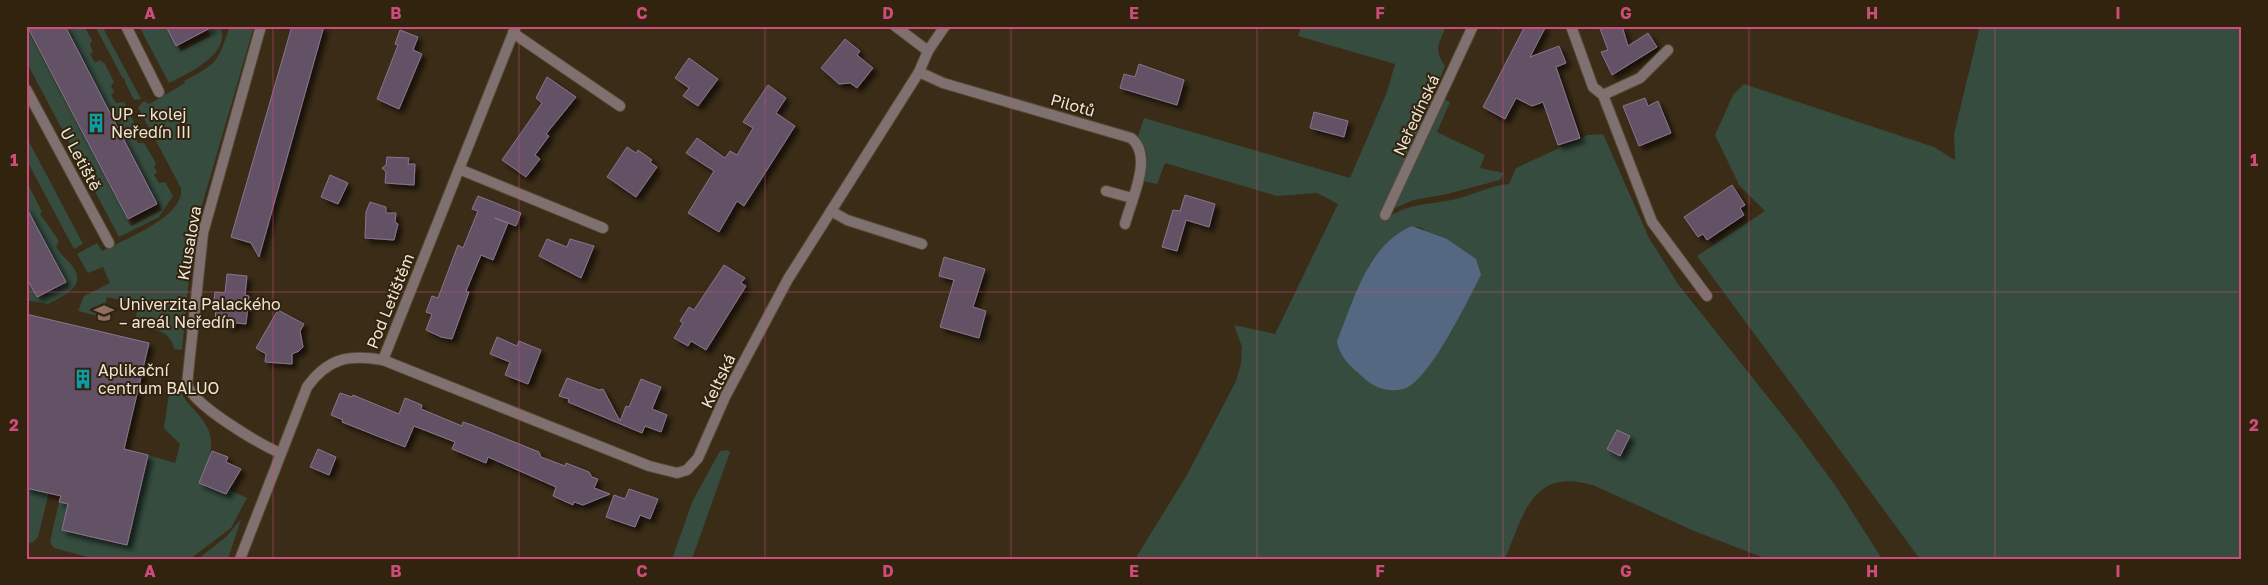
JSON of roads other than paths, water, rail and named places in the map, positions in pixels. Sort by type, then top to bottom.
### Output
[{"type":"street","points":[[126,26],[159,92]]},
{"type":"street","name":"Klusalova","points":[[261,26],[203,233],[187,384],[192,394],[240,431],[280,452]]},
{"type":"street","points":[[895,26],[928,51]]},
{"type":"street","name":"Keltská","points":[[383,360],[649,466],[673,473],[682,472],[693,465],[698,458],[725,397],[779,296],[919,72],[928,51],[945,26]]},
{"type":"street","name":"Neředínská","points":[[1385,215],[1473,26]]},
{"type":"street","points":[[1571,26],[1593,86],[1603,95],[1652,222],[1707,296]]},
{"type":"street","name":"Pod Letištěm","points":[[240,559],[280,452],[308,387],[321,371],[331,363],[342,359],[366,357],[383,360],[515,30],[620,106]]},
{"type":"street","points":[[1603,95],[1640,78],[1668,50]]},
{"type":"street","name":"Pilotů","points":[[919,72],[943,83],[1131,138],[1140,148],[1142,159],[1125,224]]},
{"type":"street","name":"U Letiště","points":[[26,89],[109,244]]},
{"type":"street","points":[[459,169],[603,228]]},
{"type":"street","points":[[1106,191],[1132,198]]},
{"type":"street","points":[[831,211],[847,220],[922,244]]},
{"type":"water","points":[[1412,226],[1447,239],[1476,259],[1481,275],[1449,336],[1428,367],[1408,387],[1391,390],[1369,383],[1344,358],[1337,341],[1356,292],[1373,260],[1384,246]]},
{"type":"place","name":"UP – kolej Neředín III","points":[[96,123]]},
{"type":"place","name":"Univerzita Palackého – areál Neředín","points":[[104,313]]},
{"type":"place","name":"Aplikační centrum BALUO","points":[[83,379]]}]
